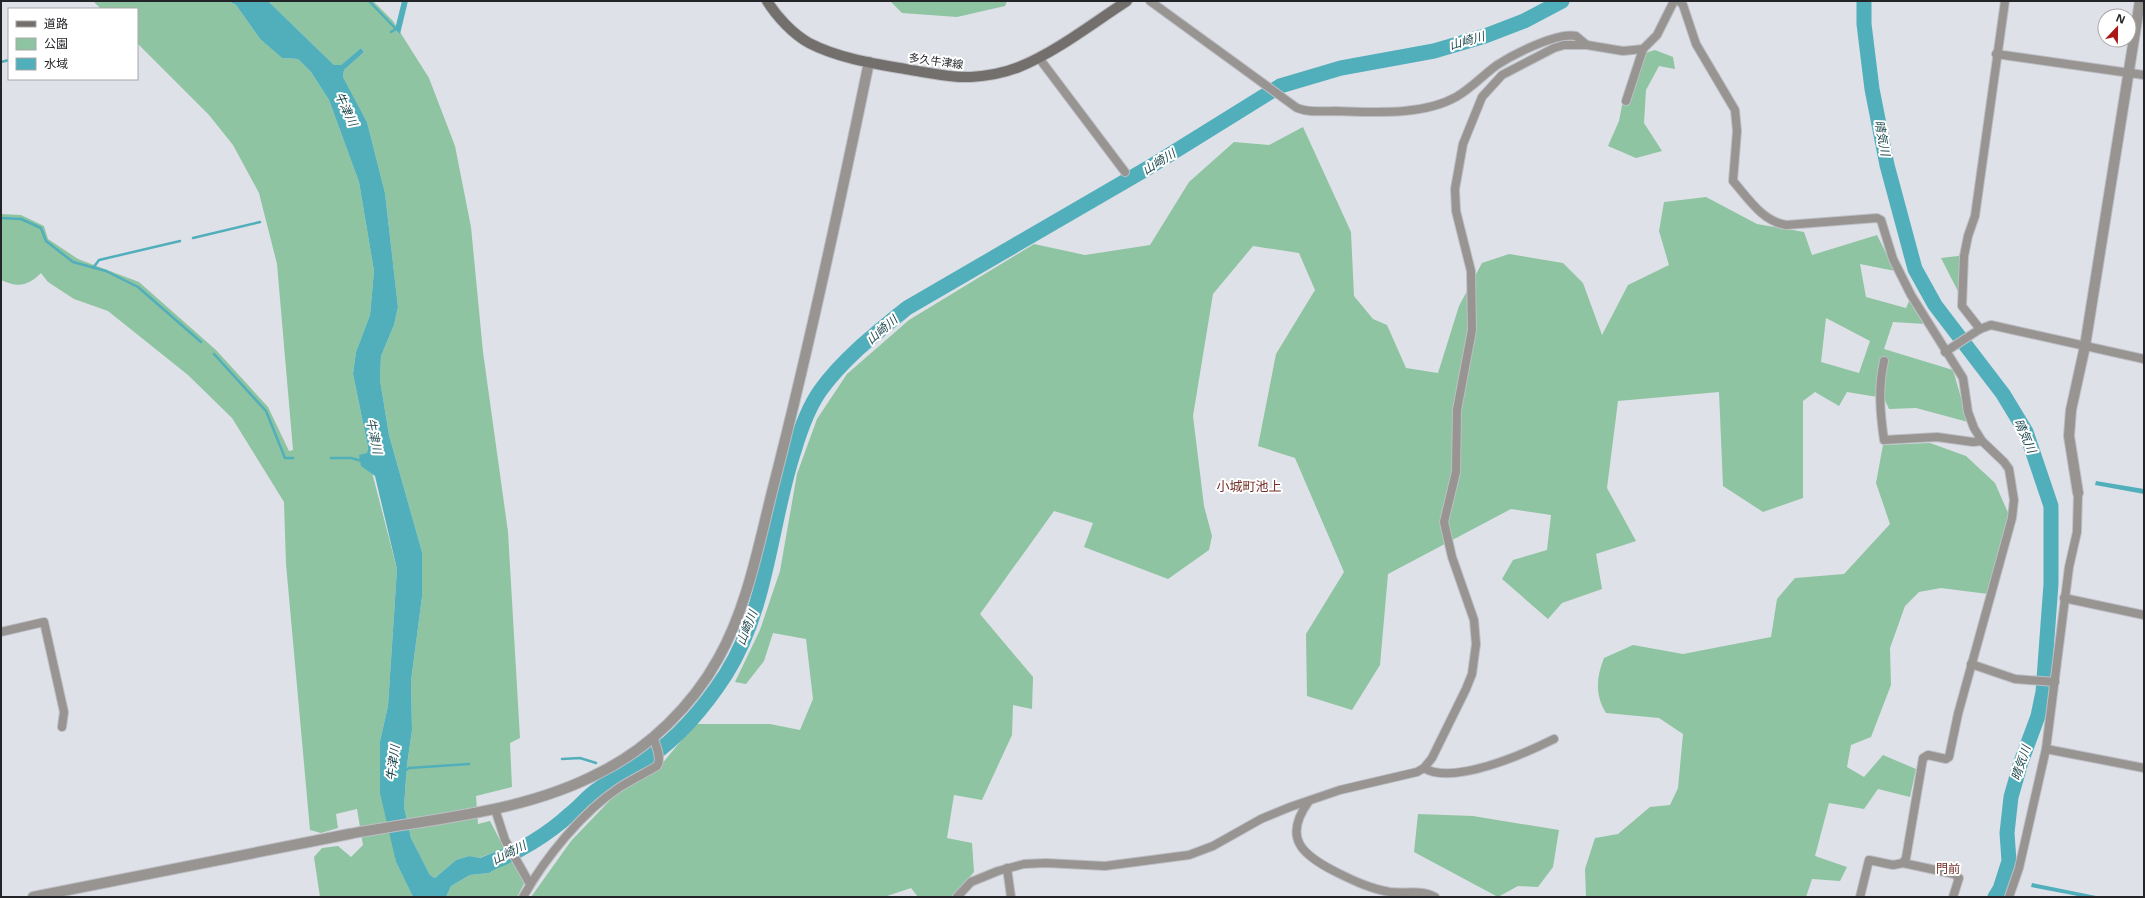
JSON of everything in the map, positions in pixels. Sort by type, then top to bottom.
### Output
[{"type":"main road","name":"多久牛津線","points":[[767,1],[789,27],[809,43],[838,54],[869,62],[946,76],[971,77],[994,74],[1012,69],[1039,58],[1127,1]]},
{"type":"street","points":[[1150,1],[1279,95],[1303,110],[1375,112],[1411,109],[1448,101],[1470,88],[1507,59],[1558,36],[1576,36],[1587,45]]},
{"type":"street","points":[[1626,101],[1643,49],[1657,35],[1674,1]]},
{"type":"street","points":[[1679,1],[1683,5],[1696,44],[1735,110],[1736,138],[1733,181],[1758,210],[1777,223],[1786,225],[1877,218],[1881,220],[1893,259],[1902,277],[1945,352],[1963,378],[1968,412],[1974,428],[1982,441],[2004,462],[2009,470],[2014,500],[2012,518],[1971,664],[1949,757],[1946,759],[1928,755],[1923,758],[1906,858],[1903,863]]},
{"type":"street","points":[[1980,329],[1962,306],[1964,256],[1968,236],[1975,216],[1996,54],[2005,1]]},
{"type":"street","points":[[2009,897],[2019,868],[2046,749],[2068,567],[2078,532],[2078,493],[2069,436],[2071,410],[2085,346],[2140,1]]},
{"type":"street","points":[[957,897],[971,882],[1007,868],[1024,864],[1046,863],[1105,866],[1190,855],[1213,846],[1261,819],[1309,801],[1340,790],[1407,774],[1424,768],[1437,750],[1466,689],[1472,674],[1476,644],[1474,620],[1452,557],[1444,522],[1456,472],[1456,410],[1472,323],[1472,271],[1456,211],[1455,189],[1460,158],[1469,126],[1482,97],[1502,76],[1554,48],[1564,45],[1587,45],[1623,51],[1643,49]]},
{"type":"street","points":[[1996,54],[2144,75]]},
{"type":"street","points":[[1039,58],[1125,172]]},
{"type":"street","points":[[33,897],[533,800],[572,786],[610,768],[654,741],[699,689],[718,660],[731,634],[744,598],[794,408],[821,294],[869,62]]},
{"type":"street","points":[[1945,352],[1980,329],[1991,325],[2144,359]]},
{"type":"street","points":[[1884,361],[1880,381],[1880,408],[1884,440],[1937,438],[1973,442],[1982,441]]},
{"type":"street","points":[[2064,598],[2144,615]]},
{"type":"street","points":[[1,632],[44,622],[64,712],[62,727]]},
{"type":"street","points":[[1971,664],[2015,678],[2055,682]]},
{"type":"street","points":[[1424,768],[1438,774],[1462,773],[1532,749],[1554,739]]},
{"type":"street","points":[[523,897],[530,884],[568,835],[594,808],[619,788],[657,766],[659,763],[659,756],[654,741]]},
{"type":"street","points":[[2046,749],[2144,768]]},
{"type":"street","points":[[1309,801],[1300,814],[1296,831],[1300,847],[1313,860],[1356,882],[1378,889],[1392,892],[1423,892],[1435,897]]},
{"type":"street","points":[[495,808],[505,840],[530,884]]},
{"type":"street","points":[[1860,897],[1869,860],[1893,865],[1903,863],[1954,874],[1959,878],[1954,897]]},
{"type":"street","points":[[1007,868],[1011,897]]},
{"type":"green space","points":[[93,1],[228,1],[236,5],[260,39],[282,58],[298,59],[311,72],[329,100],[359,182],[374,271],[370,315],[356,352],[353,374],[368,447],[367,453],[397,569],[388,706],[380,741],[396,862],[413,897],[320,897],[314,857],[322,848],[338,846],[351,857],[363,845],[357,809],[336,814],[338,828],[321,833],[310,830],[286,564],[284,502],[232,418],[188,375],[108,311],[74,299],[48,282],[41,273],[32,281],[18,285],[1,280],[1,214],[21,215],[44,226],[48,239],[78,259],[139,282],[216,350],[268,407],[289,451],[293,450],[277,264],[259,193],[233,145],[209,115],[138,44],[138,8],[100,8]]},
{"type":"green space","points":[[268,1],[373,1],[393,21],[429,78],[455,146],[471,227],[483,352],[508,532],[520,738],[510,743],[512,787],[476,796],[478,824],[490,821],[504,848],[479,858],[469,856],[456,860],[435,878],[430,875],[411,838],[404,807],[407,765],[412,730],[411,681],[422,597],[422,552],[389,435],[380,380],[381,356],[394,325],[398,307],[385,193],[367,122],[343,77],[344,70],[364,52],[361,48],[341,65],[334,65]]},
{"type":"green space","points":[[890,1],[1007,1],[1005,6],[957,17],[902,13]]},
{"type":"green space","points":[[1655,50],[1673,57],[1675,69],[1659,66],[1646,90],[1644,123],[1662,151],[1636,158],[1608,146],[1619,121],[1625,90],[1638,55]]},
{"type":"green space","points":[[1303,127],[1351,232],[1354,296],[1373,319],[1387,325],[1406,368],[1438,373],[1459,306],[1482,263],[1509,254],[1563,263],[1583,283],[1602,335],[1628,285],[1669,265],[1659,231],[1664,202],[1706,197],[1757,224],[1804,232],[1812,255],[1877,235],[1895,271],[1860,264],[1866,297],[1906,308],[1910,299],[1926,324],[1893,322],[1884,349],[1953,370],[1968,422],[1916,408],[1889,409],[1884,398],[1847,392],[1839,406],[1815,392],[1803,401],[1803,498],[1763,512],[1723,486],[1719,392],[1618,401],[1607,488],[1636,541],[1596,554],[1602,589],[1562,603],[1548,619],[1502,579],[1513,560],[1547,550],[1551,515],[1511,509],[1388,574],[1380,665],[1352,710],[1307,696],[1306,634],[1344,572],[1295,458],[1258,446],[1276,354],[1315,290],[1299,253],[1253,246],[1213,294],[1193,416],[1204,506],[1212,536],[1209,550],[1168,579],[1084,547],[1093,523],[1054,511],[980,614],[1033,677],[1032,709],[1013,705],[1012,735],[982,800],[954,795],[947,838],[972,843],[974,872],[957,892],[950,897],[918,897],[911,888],[884,897],[531,897],[571,841],[613,797],[661,765],[695,724],[770,724],[800,730],[813,699],[806,639],[773,633],[764,661],[746,684],[735,682],[760,630],[780,571],[797,474],[817,419],[847,374],[909,320],[1034,244],[1085,255],[1150,245],[1189,182],[1234,142],[1269,145]],"holes":[[[1826,318],[1870,341],[1859,373],[1821,362]]]},
{"type":"green space","points":[[1966,255],[1965,305],[1941,258]]},
{"type":"green space","points":[[1930,443],[1966,456],[1995,483],[2009,515],[1988,594],[1941,588],[1919,592],[1905,606],[1890,648],[1891,685],[1871,737],[1851,745],[1847,767],[1864,777],[1883,755],[1916,769],[1910,797],[1878,789],[1864,809],[1829,803],[1815,856],[1847,867],[1840,881],[1812,879],[1806,897],[1586,897],[1585,869],[1595,838],[1618,834],[1650,807],[1670,805],[1678,788],[1683,734],[1659,718],[1606,713],[1598,693],[1599,672],[1604,658],[1633,645],[1683,654],[1771,637],[1777,599],[1795,578],[1844,574],[1890,524],[1876,483],[1883,445]]},
{"type":"green space","points":[[1418,814],[1473,816],[1559,830],[1553,867],[1538,887],[1518,886],[1498,897],[1414,852]]},
{"type":"green space","points":[[511,860],[525,882],[517,897],[446,897],[451,886],[470,875],[489,873]]},
{"type":"water","name":"牛津川","points":[[228,1],[268,1],[334,65],[341,65],[361,48],[364,52],[344,70],[343,77],[367,122],[385,193],[398,307],[394,325],[381,356],[380,380],[389,435],[422,552],[422,597],[411,681],[412,730],[407,765],[404,807],[411,838],[430,875],[435,878],[456,860],[469,856],[480,858],[504,848],[511,860],[489,873],[470,875],[451,886],[446,897],[413,897],[396,862],[380,793],[380,741],[388,706],[397,569],[375,476],[361,466],[359,455],[367,453],[368,447],[353,374],[356,352],[370,315],[374,271],[359,182],[329,100],[311,72],[298,59],[282,58],[260,39],[236,5]]},
{"type":"water","points":[[402,1],[408,1],[400,34],[395,29]]},
{"type":"water","points":[[2096,481],[2144,489],[2144,494],[2095,485]]},
{"type":"water","points":[[2032,883],[2101,897],[2083,897],[2031,887]]},
{"type":"waterway","points":[[369,1],[396,29]]},
{"type":"waterway","name":"山崎川","points":[[490,863],[521,849],[543,835],[562,821],[597,790],[658,751],[691,720],[710,697],[726,674],[740,648],[751,621],[767,565],[786,479],[799,436],[812,405],[829,379],[849,357],[907,308],[1148,168],[1280,86],[1341,68],[1434,51],[1485,36],[1524,21],[1562,1]]},
{"type":"waterway","name":"晴気川","points":[[1864,1],[1864,24],[1872,89],[1887,165],[1915,269],[1935,305],[2003,394],[2026,432],[2051,506],[2051,584],[2043,692],[2038,716],[2021,762],[2011,797],[2007,833],[2009,861],[2000,889],[1995,897]]},
{"type":"waterway","points":[[391,32],[397,28]]},
{"type":"waterway","points":[[1,62],[8,60]]},
{"type":"waterway","points":[[1,218],[21,219],[41,228],[46,241],[73,262],[106,271],[138,287],[201,342]]},
{"type":"waterway","points":[[193,238],[260,222]]},
{"type":"waterway","points":[[93,268],[99,260],[180,241]]},
{"type":"waterway","points":[[214,354],[266,411],[285,458],[293,458]]},
{"type":"waterway","points":[[331,458],[351,458],[362,461]]},
{"type":"waterway","points":[[562,759],[580,758],[596,763]]},
{"type":"waterway","points":[[406,770],[409,768],[469,764]]},
{"type":"district","name":"小城町池上","points":[[1249,486]]},
{"type":"district","name":"門前","points":[[1948,869]]}]
